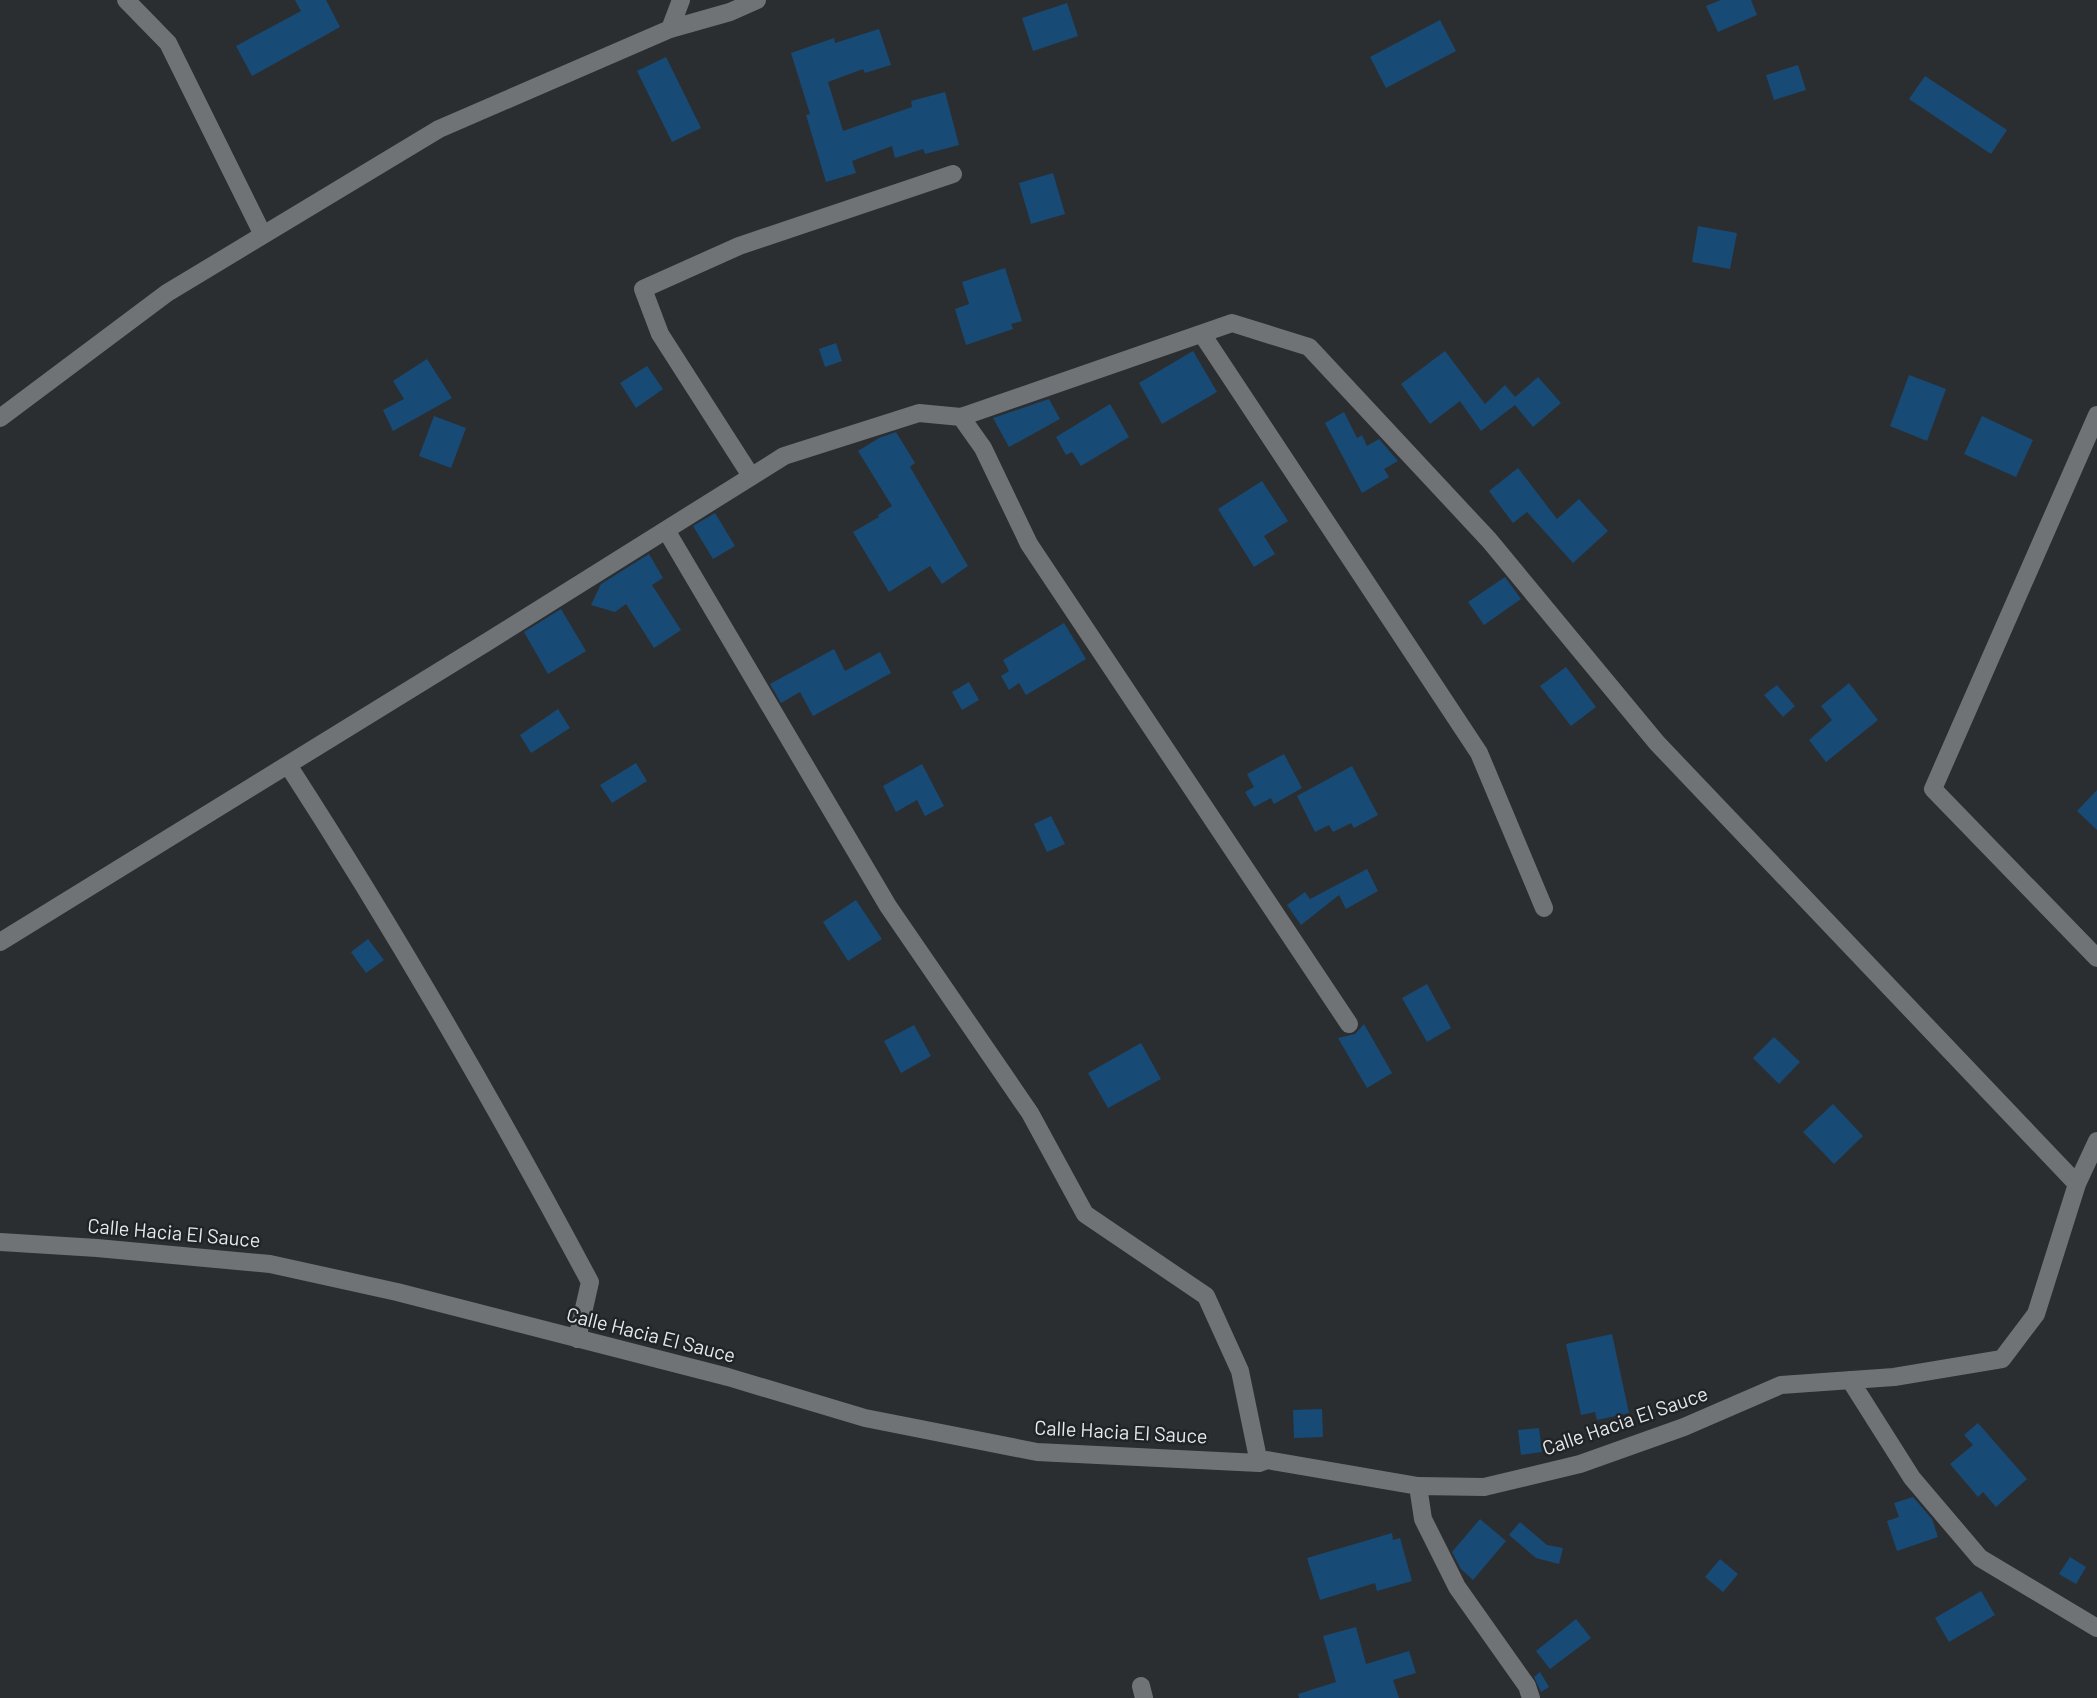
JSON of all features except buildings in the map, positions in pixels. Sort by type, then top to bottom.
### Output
[{"type":"street","points":[[126,0],[168,43],[263,236]]},
{"type":"street","points":[[670,29],[681,0]]},
{"type":"street","points":[[0,418],[167,293],[439,129],[670,29],[729,12],[757,0]]},
{"type":"street","points":[[751,476],[660,334],[644,289],[739,246],[953,174]]},
{"type":"street","points":[[0,942],[783,456],[919,413],[961,417],[1232,323],[1309,347],[1489,540],[1657,742],[2077,1184]]},
{"type":"street","points":[[1202,334],[1479,753],[1544,908]]},
{"type":"street","points":[[2097,416],[1933,789],[2097,958]]},
{"type":"street","points":[[961,417],[982,448],[1029,544],[1349,1024]]},
{"type":"street","points":[[666,530],[888,906],[1030,1113],[1086,1214],[1206,1296],[1240,1371],[1259,1462]]},
{"type":"street","points":[[288,765],[348,857],[520,1151],[590,1281],[577,1339]]},
{"type":"street","name":"Calle Hacia El Sauce","points":[[0,1242],[97,1248],[270,1264],[397,1292],[728,1377],[865,1418],[1037,1452],[1259,1462],[1267,1460],[1418,1486],[1484,1487],[1580,1464],[1684,1427],[1781,1385],[1894,1377],[2002,1359],[2036,1314],[2077,1184],[2097,1141]]},
{"type":"street","points":[[1850,1380],[1912,1478],[1980,1558],[2097,1628]]},
{"type":"street","points":[[1418,1486],[1423,1519],[1457,1587],[1527,1686],[1531,1698]]}]
